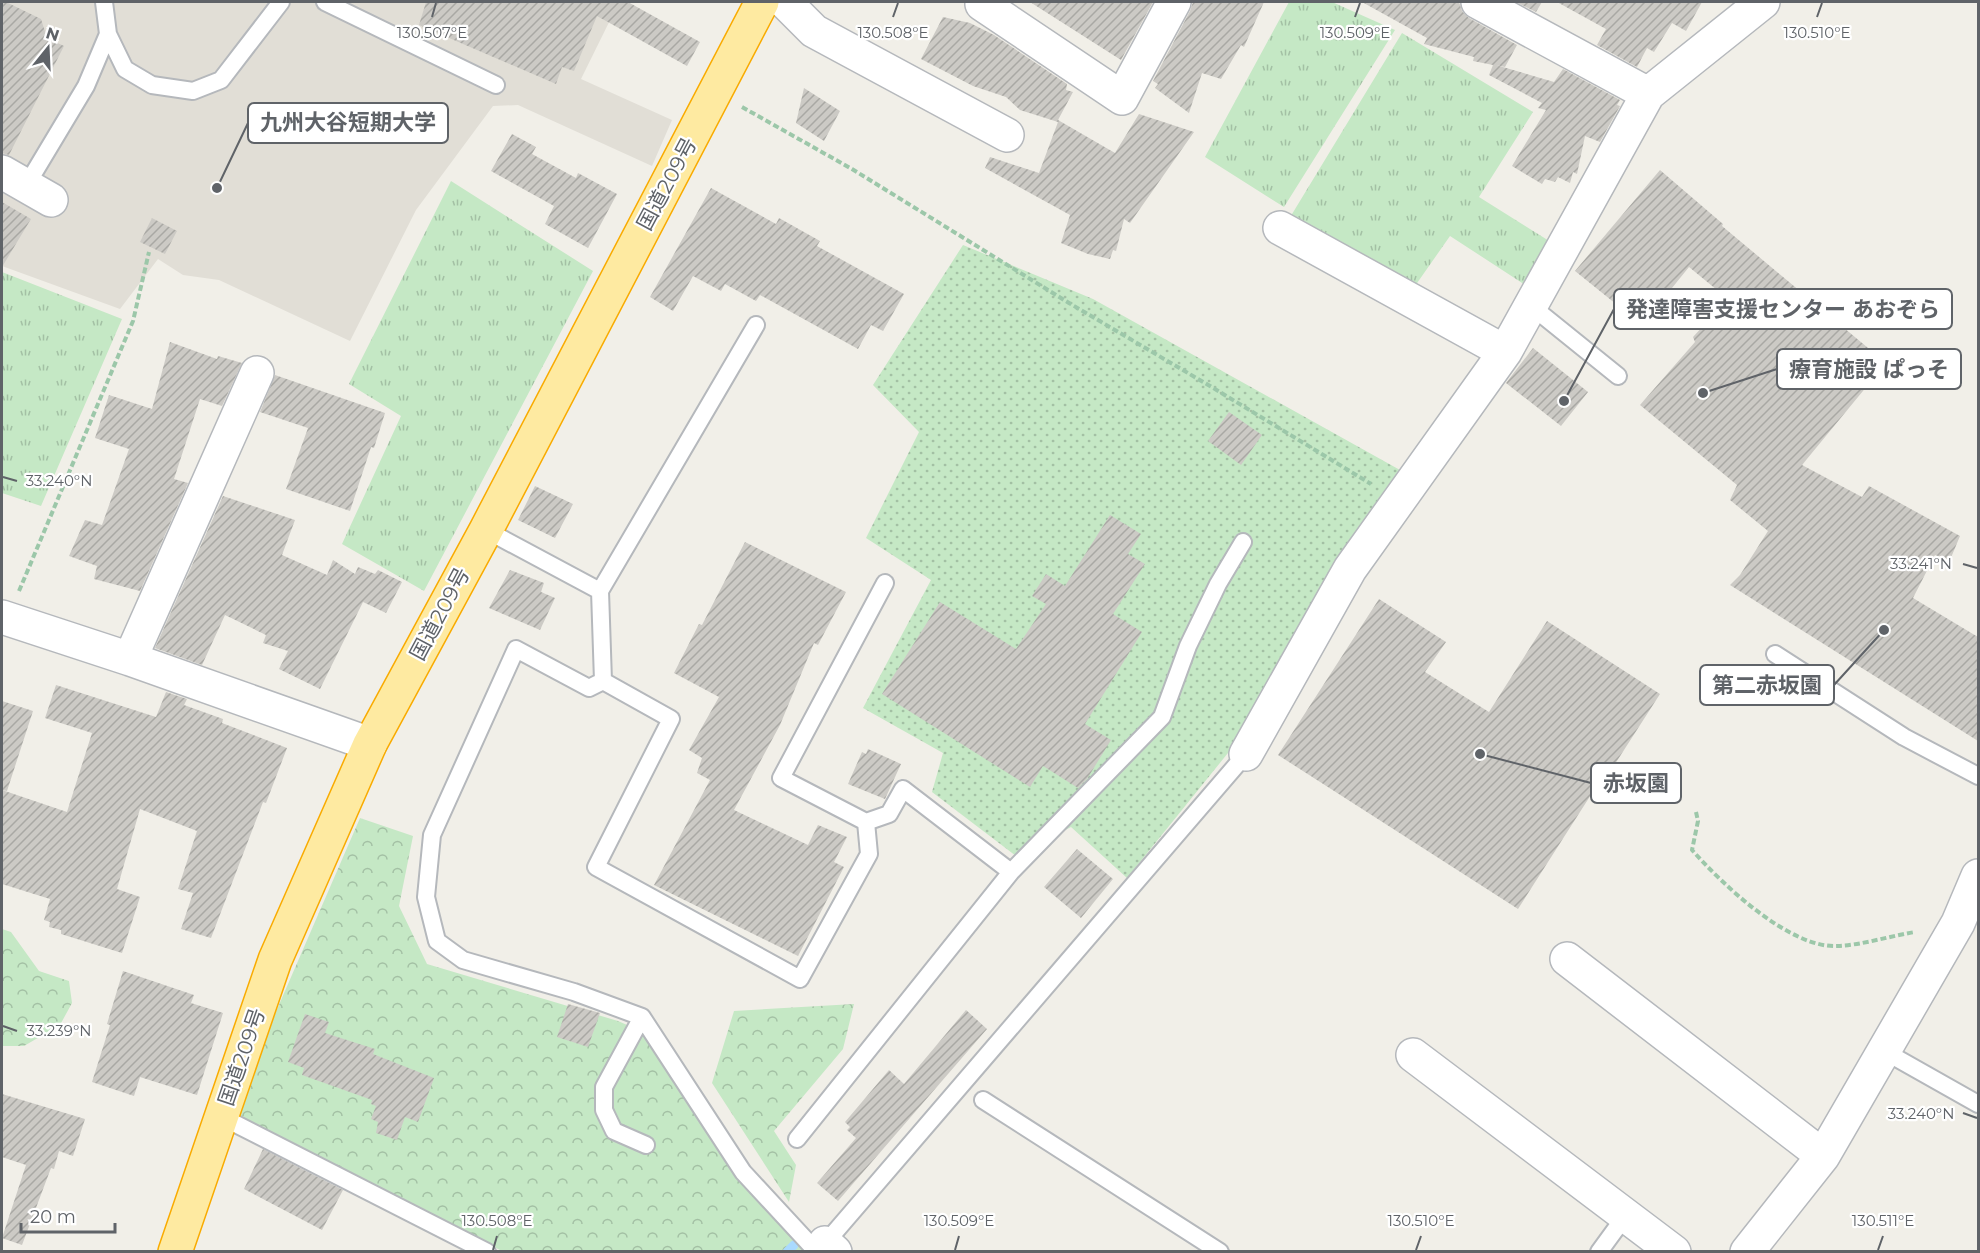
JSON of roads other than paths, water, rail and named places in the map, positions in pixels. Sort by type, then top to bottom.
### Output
[{"type":"highway","name":"国道209号","points":[[175,1251],[275,960],[370,744],[486,530],[762,2]]},
{"type":"street","points":[[785,2],[814,31],[1007,135]]},
{"type":"street","points":[[983,2],[982,4],[1122,98],[1174,2]]},
{"type":"street","points":[[1478,2],[1648,94]]},
{"type":"street","points":[[1246,754],[1350,569],[1505,352],[1648,94],[1763,2]]},
{"type":"street","points":[[1280,228],[1505,352]]},
{"type":"street","points":[[130,659],[256,373]]},
{"type":"street","points":[[4,618],[130,659],[370,744]]},
{"type":"street","points":[[1747,1251],[1823,1156],[1958,923],[1978,876]]},
{"type":"street","points":[[1567,959],[1823,1156]]},
{"type":"street","points":[[1413,1055],[1674,1251]]},
{"type":"lane","points":[[104,2],[108,34],[125,69],[152,85],[194,91],[221,80],[281,2]]},
{"type":"lane","points":[[325,2],[496,85]]},
{"type":"lane","points":[[26,186],[86,86],[108,34]]},
{"type":"lane","points":[[1530,305],[1618,376]]},
{"type":"lane","points":[[603,681],[600,591],[756,325]]},
{"type":"lane","points":[[486,530],[600,591]]},
{"type":"lane","points":[[797,1139],[1011,872],[1162,717],[1188,646],[1218,584],[1243,542]]},
{"type":"lane","points":[[885,583],[781,778],[866,822],[889,814],[903,789],[1011,872]]},
{"type":"lane","points":[[603,681],[588,688],[516,649],[432,835],[426,897],[437,941],[463,960],[574,992],[642,1017],[743,1172],[824,1249],[1246,754]]},
{"type":"lane","points":[[1775,654],[1904,736],[1978,776]]},
{"type":"lane","points":[[603,681],[672,718],[596,867],[800,979],[869,854],[866,822]]},
{"type":"lane","points":[[642,1017],[604,1087],[604,1110],[614,1131],[646,1145]]},
{"type":"lane","points":[[1884,1051],[1978,1104]]},
{"type":"lane","points":[[983,1100],[1221,1251]]},
{"type":"lane","points":[[222,1117],[487,1251]]},
{"type":"lane","points":[[1599,1251],[1626,1215]]},
{"type":"waterway","points":[[787,1252],[794,1245]]},
{"type":"place","name":"九州大谷短期大学","points":[[217,188]]},
{"type":"place","name":"療育施設 ぱっそ","points":[[1703,393]]},
{"type":"place","name":"発達障害支援センター あおぞら","points":[[1564,401]]},
{"type":"place","name":"第二赤坂園","points":[[1884,630]]},
{"type":"place","name":"赤坂園","points":[[1480,754]]}]
